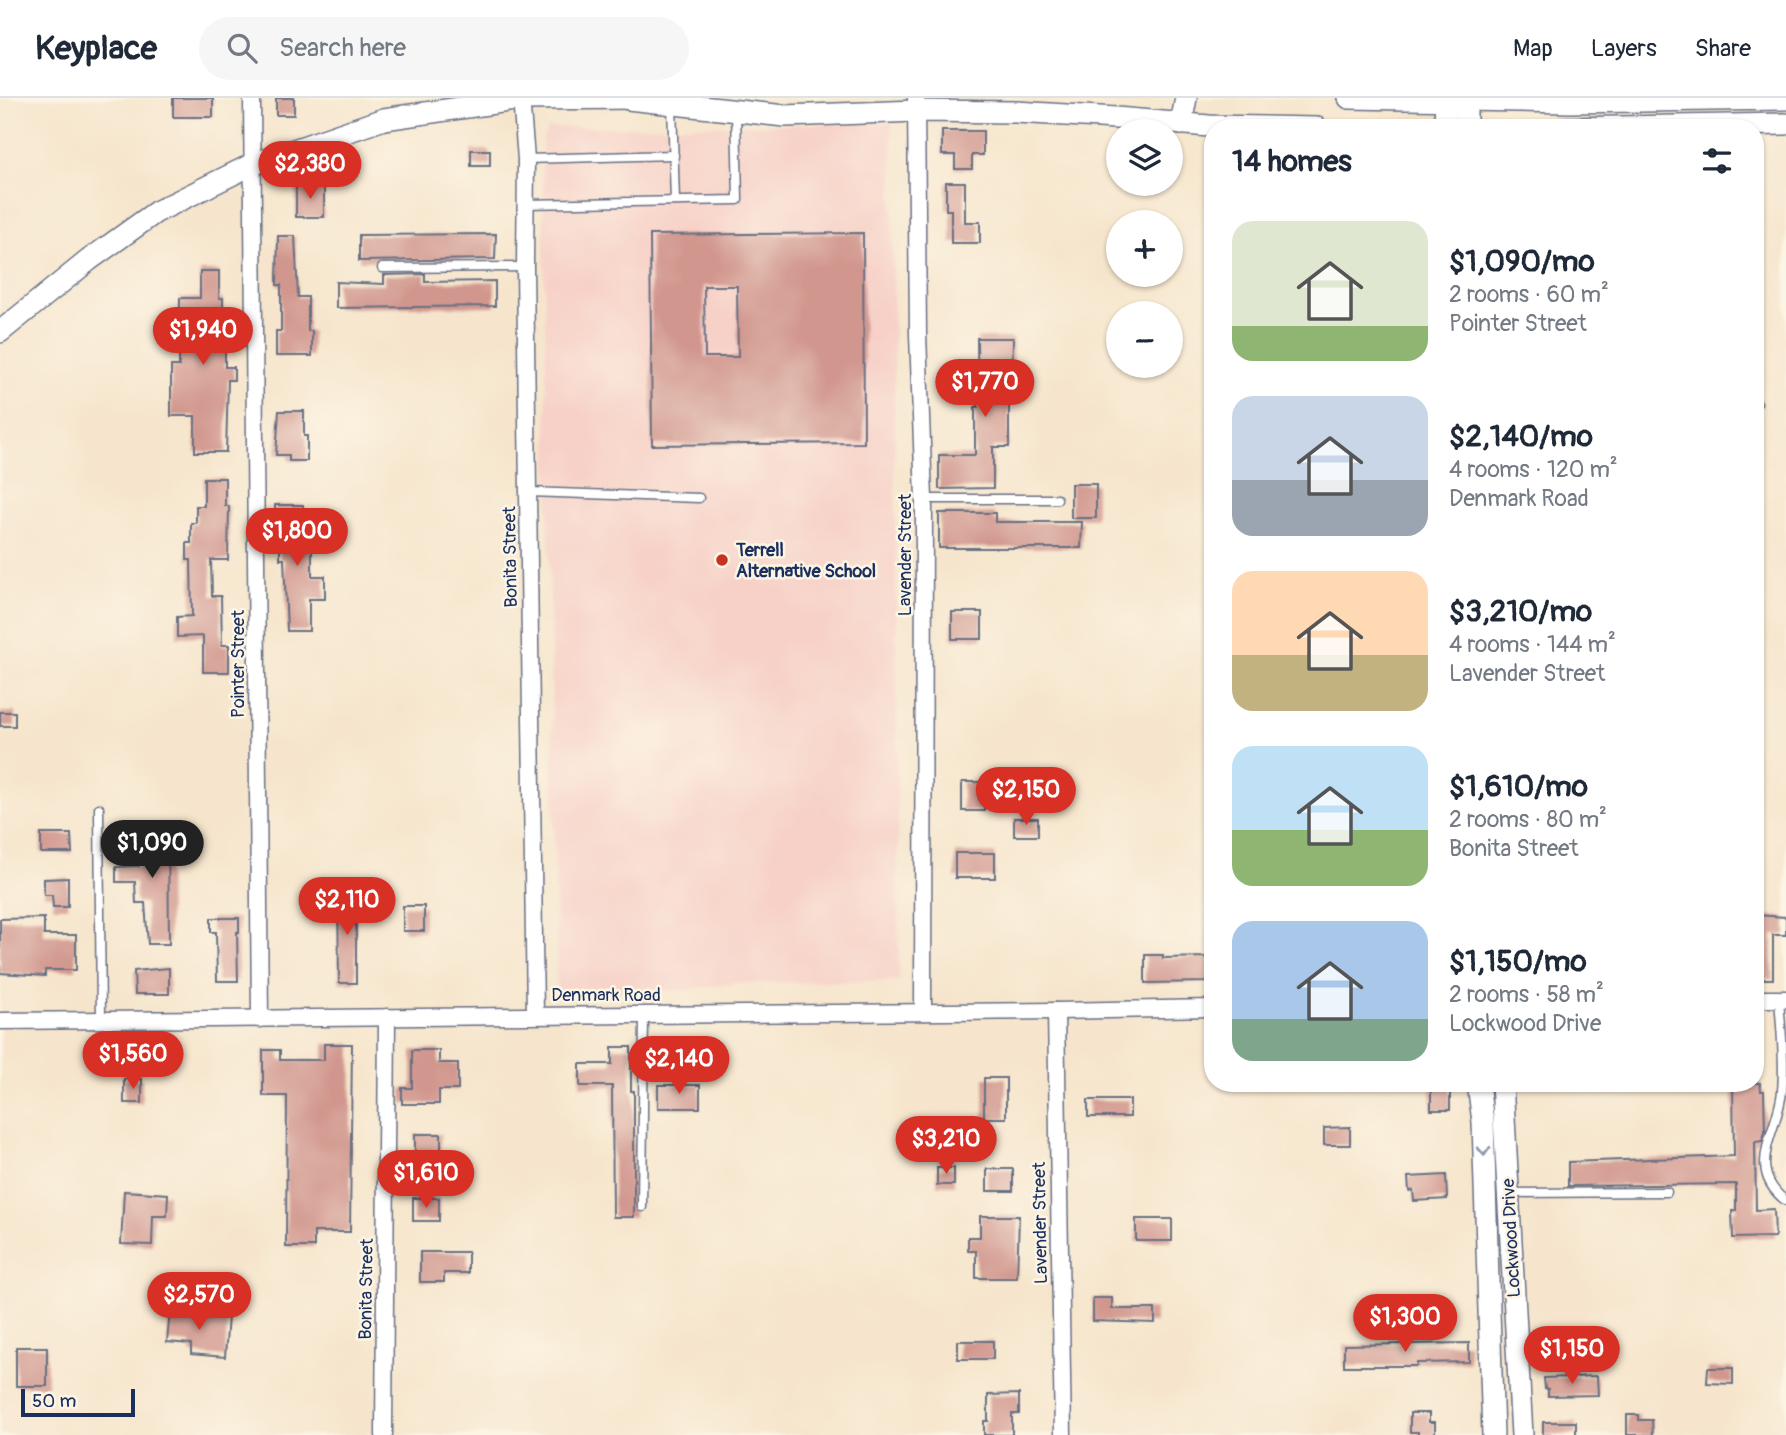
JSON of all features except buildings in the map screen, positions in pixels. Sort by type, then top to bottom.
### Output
[{"type":"main road","points":[[0,332],[89,260],[156,212],[253,163],[384,119],[522,98],[633,99],[785,116],[916,105],[1112,119]]},
{"type":"main road","points":[[1182,119],[1186,98]]},
{"type":"main road","points":[[1349,98],[1786,99]]},
{"type":"main road","points":[[1448,119],[1456,99]]},
{"type":"main road","points":[[1456,99],[1463,119]]},
{"type":"main road","points":[[1183,124],[1204,125]]},
{"type":"main road","points":[[1764,125],[1786,124]]},
{"type":"main road","name":"Lockwood Drive","points":[[1479,1092],[1483,1122],[1493,1435]]},
{"type":"main road","name":"Lockwood Drive","points":[[1503,1092],[1522,1435]]},
{"type":"main road","points":[[1487,1223],[1511,1223]]},
{"type":"street","name":"Pointer Street","points":[[252,98],[260,1019]]},
{"type":"street","name":"Bonita Street","points":[[522,98],[526,159],[525,267],[535,1015]]},
{"type":"street","name":"Lavender Street","points":[[916,105],[918,334],[924,499],[923,1012]]},
{"type":"street","points":[[1764,999],[1783,999]]},
{"type":"street","name":"Denmark Road","points":[[0,1021],[1204,1007]]},
{"type":"street","name":"Lavender Street","points":[[1056,1011],[1063,1435]]},
{"type":"street","name":"Bonita Street","points":[[384,1435],[387,1017]]},
{"type":"lane","points":[[672,104],[675,201]]},
{"type":"lane","points":[[525,204],[738,200],[736,111]]},
{"type":"lane","points":[[526,159],[674,155]]},
{"type":"lane","points":[[382,268],[525,267]]},
{"type":"lane","points":[[528,492],[699,498]]},
{"type":"lane","points":[[924,499],[1057,499]]},
{"type":"lane","points":[[99,808],[101,1020]]},
{"type":"lane","points":[[1783,999],[1782,1092],[1769,1135],[1765,1168],[1768,1181],[1777,1195],[1786,1201]]},
{"type":"lane","points":[[642,1207],[644,1014]]},
{"type":"lane","points":[[1509,1193],[1667,1192]]},
{"type":"shaded area","name":"Terrell Alternative School","points":[[892,123],[899,981],[735,983],[686,990],[557,991],[542,140],[548,128]]},
{"type":"place","name":"Terrell Alternative School","points":[[722,560]]}]
